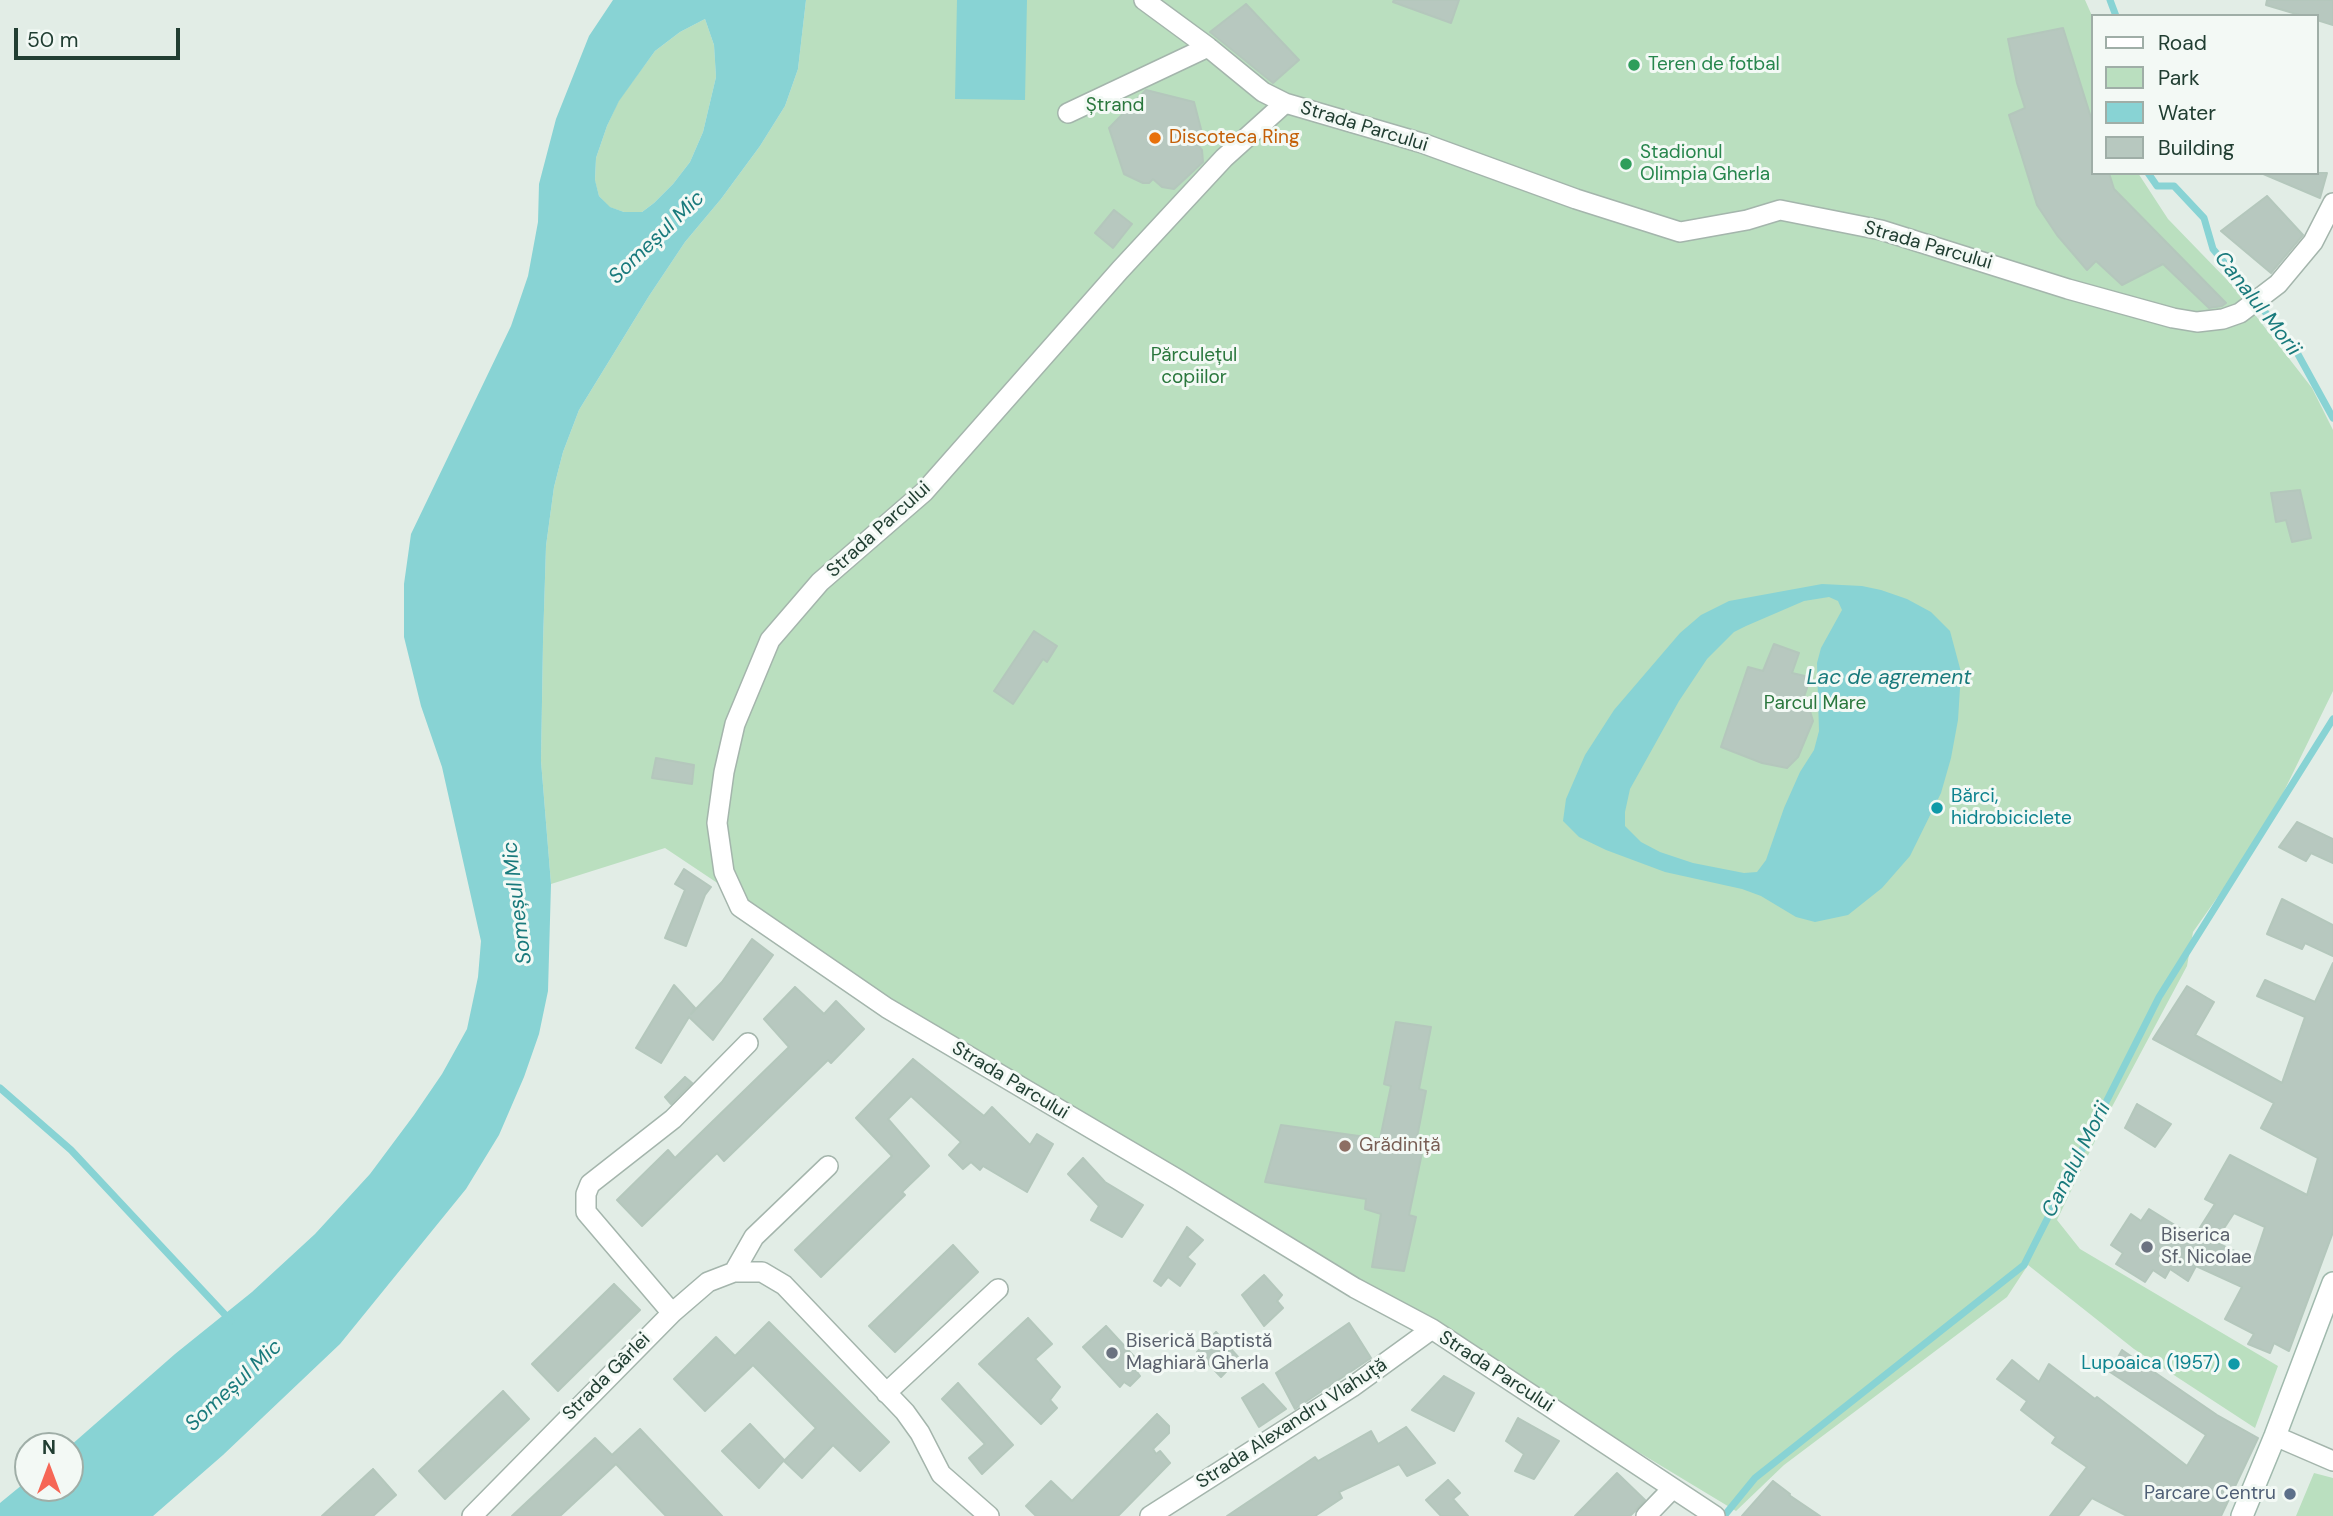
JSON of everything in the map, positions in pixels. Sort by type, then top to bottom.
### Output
[{"type":"main road","points":[[2242,1516],[2333,1283]]},
{"type":"street","points":[[1144,0],[1263,92],[1285,103]]},
{"type":"street","points":[[1068,113],[1208,47]]},
{"type":"street","name":"Strada Parcului","points":[[1715,1516],[1432,1329],[1355,1288],[1177,1179],[887,1008],[740,907],[724,872],[717,823],[724,772],[735,724],[769,640],[820,582],[924,492],[1224,158],[1285,103],[1422,143],[1576,199],[1680,232],[1747,220],[1780,210],[1881,230],[2068,289],[2197,322],[2224,319],[2241,313],[2278,284],[2313,242],[2333,203]]},
{"type":"street","points":[[672,1313],[586,1212],[586,1194],[590,1184],[673,1119],[748,1043]]},
{"type":"street","points":[[734,1272],[754,1237],[828,1167]]},
{"type":"street","name":"Strada Gârlei","points":[[472,1516],[672,1313],[708,1282],[734,1272],[762,1272],[784,1285],[886,1393]]},
{"type":"street","points":[[989,1516],[941,1474],[920,1433],[905,1412],[886,1393],[999,1289]]},
{"type":"street","name":"Strada Alexandru Vlahuță","points":[[1150,1516],[1352,1387],[1432,1329]]},
{"type":"street","points":[[2275,1436],[2333,1461]]},
{"type":"street","points":[[1646,1516],[1673,1488]]},
{"type":"green space","name":"Parcul Mare","points":[[806,0],[2085,0],[2092,16],[2092,175],[2139,175],[2168,219],[2231,284],[2312,388],[2333,430],[2333,691],[2266,828],[2193,932],[2187,966],[2105,1120],[2057,1220],[2080,1249],[2278,1366],[2255,1428],[2134,1349],[2028,1265],[2007,1297],[1784,1465],[1736,1511],[921,1019],[665,848],[551,884],[541,761],[543,642],[546,546],[554,487],[563,452],[579,410],[685,242],[760,146],[785,106],[798,69]]},
{"type":"green space","points":[[705,19],[714,45],[716,77],[703,132],[690,162],[673,184],[642,212],[624,212],[609,207],[599,196],[595,181],[596,158],[619,100],[655,51],[680,32]]},
{"type":"green space","points":[[2314,1473],[2333,1478],[2333,1516],[2296,1516]]},
{"type":"water","name":"Someșul Mic","points":[[613,0],[806,0],[798,69],[785,106],[760,146],[685,242],[649,296],[579,410],[563,452],[554,487],[546,546],[543,642],[541,761],[551,884],[548,991],[539,1034],[524,1077],[499,1135],[466,1189],[340,1344],[223,1455],[153,1516],[0,1516],[0,1503],[14,1492],[14,1502],[84,1502],[84,1434],[175,1354],[252,1292],[315,1234],[370,1174],[414,1115],[442,1074],[467,1029],[478,977],[481,941],[442,767],[421,706],[404,637],[404,584],[411,534],[511,326],[528,276],[538,222],[539,184],[556,119],[589,36]],"holes":[[[705,19],[714,45],[716,77],[703,132],[690,162],[673,184],[642,212],[624,212],[610,207],[599,196],[595,180],[596,158],[619,101],[655,51],[680,32]]]},
{"type":"water","points":[[957,0],[1027,0],[1025,100],[955,99]]},
{"type":"water","name":"Lac de agrement","points":[[1822,584],[1862,586],[1907,599],[1931,612],[1950,631],[1961,672],[1958,720],[1941,793],[1910,856],[1882,888],[1848,915],[1815,922],[1796,917],[1761,896],[1742,889],[1665,872],[1606,850],[1579,837],[1563,821],[1566,799],[1585,755],[1614,710],[1680,633],[1701,615],[1729,601]],"holes":[[[1829,597],[1838,601],[1842,610],[1821,648],[1817,663],[1819,731],[1814,750],[1800,772],[1766,860],[1757,872],[1744,873],[1693,863],[1660,852],[1641,842],[1625,826],[1630,789],[1679,701],[1707,659],[1734,632],[1746,626],[1804,601]]]},
{"type":"building","points":[[1459,0],[1451,23],[1393,2]]},
{"type":"building","points":[[2267,0],[2333,0],[2333,25],[2319,21],[2319,14],[2296,14],[2266,5]]},
{"type":"building","points":[[1246,4],[1299,60],[1273,83],[1210,32]]},
{"type":"building","points":[[2063,28],[2092,121],[2092,175],[2110,175],[2114,189],[2226,303],[2209,308],[2163,264],[2122,285],[2096,261],[2087,270],[2057,235],[2037,205],[2009,115],[2025,108],[2008,39]]},
{"type":"building","name":"Discoteca Ring","points":[[1146,90],[1194,102],[1202,133],[1195,142],[1202,150],[1203,162],[1174,189],[1162,187],[1153,179],[1149,183],[1143,183],[1124,174],[1109,128]]},
{"type":"building","points":[[2327,173],[2320,198],[2266,175]]},
{"type":"building","points":[[2267,196],[2303,235],[2271,273],[2221,231]]},
{"type":"building","points":[[1114,210],[1132,224],[1113,248],[1095,233]]},
{"type":"building","points":[[2300,490],[2311,538],[2292,542],[2286,520],[2276,522],[2271,493]]},
{"type":"building","points":[[1034,631],[1057,646],[1047,662],[1043,659],[1013,704],[994,691]]},
{"type":"building","points":[[1774,644],[1799,653],[1792,673],[1805,676],[1807,688],[1801,706],[1810,711],[1813,721],[1798,757],[1787,768],[1762,763],[1721,747],[1748,667],[1763,671]]},
{"type":"building","points":[[656,758],[694,765],[692,784],[652,778]]},
{"type":"building","points":[[2297,822],[2333,839],[2333,863],[2311,853],[2306,861],[2279,847]]},
{"type":"building","points":[[684,869],[711,887],[705,895],[686,946],[665,938],[685,890],[675,884]]},
{"type":"building","points":[[2282,899],[2333,925],[2333,956],[2305,943],[2302,949],[2267,934]]},
{"type":"building","points":[[752,939],[773,955],[713,1040],[689,1017],[661,1063],[636,1048],[674,985],[695,1008],[691,1014],[722,982]]},
{"type":"building","points":[[2333,963],[2333,1232],[2289,1351],[2274,1343],[2270,1353],[2248,1344],[2254,1334],[2225,1319],[2242,1287],[2196,1266],[2188,1281],[2170,1269],[2165,1278],[2153,1270],[2145,1282],[2116,1264],[2123,1253],[2111,1245],[2131,1214],[2141,1221],[2149,1209],[2194,1237],[2215,1204],[2205,1199],[2230,1155],[2307,1195],[2318,1158],[2261,1128],[2274,1103],[2153,1039],[2187,986],[2214,1002],[2195,1035],[2282,1083],[2305,1017],[2257,996],[2265,980],[2315,1002]],"holes":[[[2234,1213],[2265,1227],[2254,1260],[2215,1242]]]},
{"type":"building","points":[[795,987],[824,1014],[836,1001],[864,1029],[831,1063],[828,1060],[724,1161],[717,1153],[642,1226],[617,1200],[668,1150],[675,1158],[789,1047],[764,1019]]},
{"type":"building","name":"Grădiniță","points":[[1396,1022],[1431,1027],[1419,1089],[1426,1091],[1414,1153],[1422,1153],[1409,1215],[1416,1217],[1404,1271],[1372,1267],[1381,1214],[1365,1209],[1366,1199],[1265,1182],[1281,1125],[1380,1139],[1391,1086],[1384,1084]]},
{"type":"building","points":[[913,1059],[984,1116],[992,1107],[1030,1145],[1037,1134],[1053,1144],[1027,1192],[983,1166],[980,1170],[971,1162],[963,1169],[949,1155],[961,1142],[911,1096],[888,1119],[929,1166],[902,1192],[905,1195],[821,1277],[795,1250],[892,1156],[856,1118]]},
{"type":"building","points":[[685,1077],[692,1083],[671,1104],[665,1097]]},
{"type":"building","points":[[2137,1104],[2171,1124],[2155,1147],[2125,1128]]},
{"type":"building","points":[[1083,1158],[1105,1182],[1143,1205],[1122,1237],[1091,1220],[1099,1206],[1068,1174]]},
{"type":"building","points":[[1187,1227],[1203,1240],[1187,1257],[1195,1264],[1180,1286],[1168,1277],[1161,1286],[1154,1281]]},
{"type":"building","points":[[953,1245],[978,1272],[895,1352],[869,1326]]},
{"type":"building","points":[[1264,1275],[1282,1295],[1277,1301],[1283,1308],[1264,1326],[1242,1295]]},
{"type":"building","points":[[614,1284],[640,1310],[558,1391],[532,1364]]},
{"type":"building","points":[[1028,1318],[1052,1344],[1035,1359],[1060,1387],[1050,1400],[1057,1408],[1041,1424],[979,1364]]},
{"type":"building","points":[[769,1322],[889,1442],[860,1471],[833,1445],[802,1478],[784,1461],[816,1428],[753,1365],[705,1411],[674,1379],[716,1337],[735,1356]]},
{"type":"building","points":[[1349,1323],[1371,1358],[1295,1409],[1276,1373]]},
{"type":"building","points":[[1106,1326],[1141,1364],[1135,1369],[1140,1376],[1130,1386],[1124,1382],[1120,1387],[1083,1347]]},
{"type":"building","points":[[1216,1332],[1239,1358],[1221,1377],[1197,1352]]},
{"type":"building","points":[[2122,1350],[2217,1415],[2258,1438],[2221,1516],[2127,1516],[2092,1498],[2078,1516],[2050,1516],[2087,1467],[2052,1443],[2056,1437],[2021,1410],[2027,1401],[1997,1379],[2012,1360],[2039,1382],[2049,1364],[2187,1466],[2206,1435],[2110,1372]]},
{"type":"building","points":[[1444,1376],[1474,1393],[1454,1431],[1412,1410]]},
{"type":"building","points":[[958,1383],[1013,1445],[982,1474],[969,1458],[985,1444],[942,1399]]},
{"type":"building","points":[[1263,1384],[1286,1409],[1259,1427],[1242,1398]]},
{"type":"building","points":[[503,1391],[529,1419],[445,1499],[419,1471]]},
{"type":"building","points":[[1157,1414],[1169,1426],[1169,1433],[1153,1449],[1156,1454],[1160,1451],[1170,1463],[1118,1516],[1036,1516],[1026,1506],[1051,1481],[1072,1501]]},
{"type":"building","points":[[1518,1418],[1559,1441],[1534,1479],[1515,1471],[1524,1454],[1506,1441]]},
{"type":"building","points":[[750,1424],[784,1460],[759,1488],[722,1451]]},
{"type":"building","points":[[1406,1427],[1435,1463],[1407,1476],[1399,1464],[1339,1492],[1342,1498],[1315,1516],[1227,1516],[1315,1457],[1318,1461],[1371,1431],[1378,1444]]},
{"type":"building","points":[[640,1429],[722,1516],[666,1516],[616,1464],[560,1516],[512,1516],[595,1438],[612,1455]]},
{"type":"building","points":[[373,1469],[396,1495],[373,1516],[322,1516]]},
{"type":"building","points":[[1617,1473],[1645,1500],[1635,1511],[1630,1516],[1575,1516]]},
{"type":"building","points":[[1448,1480],[1460,1493],[1453,1499],[1468,1516],[1441,1516],[1426,1500]]},
{"type":"building","points":[[1773,1481],[1789,1495],[1820,1516],[1742,1516]]},
{"type":"waterway","name":"Canalul Morii","points":[[2110,0],[2115,14]]},
{"type":"waterway","name":"Canalul Morii","points":[[2149,175],[2157,186],[2174,186],[2204,218],[2213,249],[2294,347],[2333,418]]},
{"type":"waterway","name":"Canalul Morii","points":[[1724,1516],[1755,1478],[2024,1265],[2159,997],[2333,719]]},
{"type":"waterway","points":[[0,1088],[71,1150],[231,1321]]},
{"type":"place","name":"Teren de fotbal","points":[[1634,65]]},
{"type":"place","name":"Discoteca Ring","points":[[1155,138]]},
{"type":"place","name":"Stadionul Olimpia Gherla","points":[[1626,164]]},
{"type":"place","name":"Bărci, hidrobiciclete","points":[[1937,808]]},
{"type":"place","name":"Grădiniță","points":[[1345,1146]]},
{"type":"place","name":"Biserica Sf. Nicolae","points":[[2147,1247]]},
{"type":"place","name":"Biserică Baptistă Maghiară Gherla","points":[[1112,1353]]},
{"type":"place","name":"Lupoaica (1957)","points":[[2234,1364]]},
{"type":"place","name":"Parcare Centru","points":[[2290,1494]]},
{"type":"park label","name":"Ștrand","points":[[1115,106]]},
{"type":"park label","name":"Părculețul copiilor","points":[[1194,367]]}]
